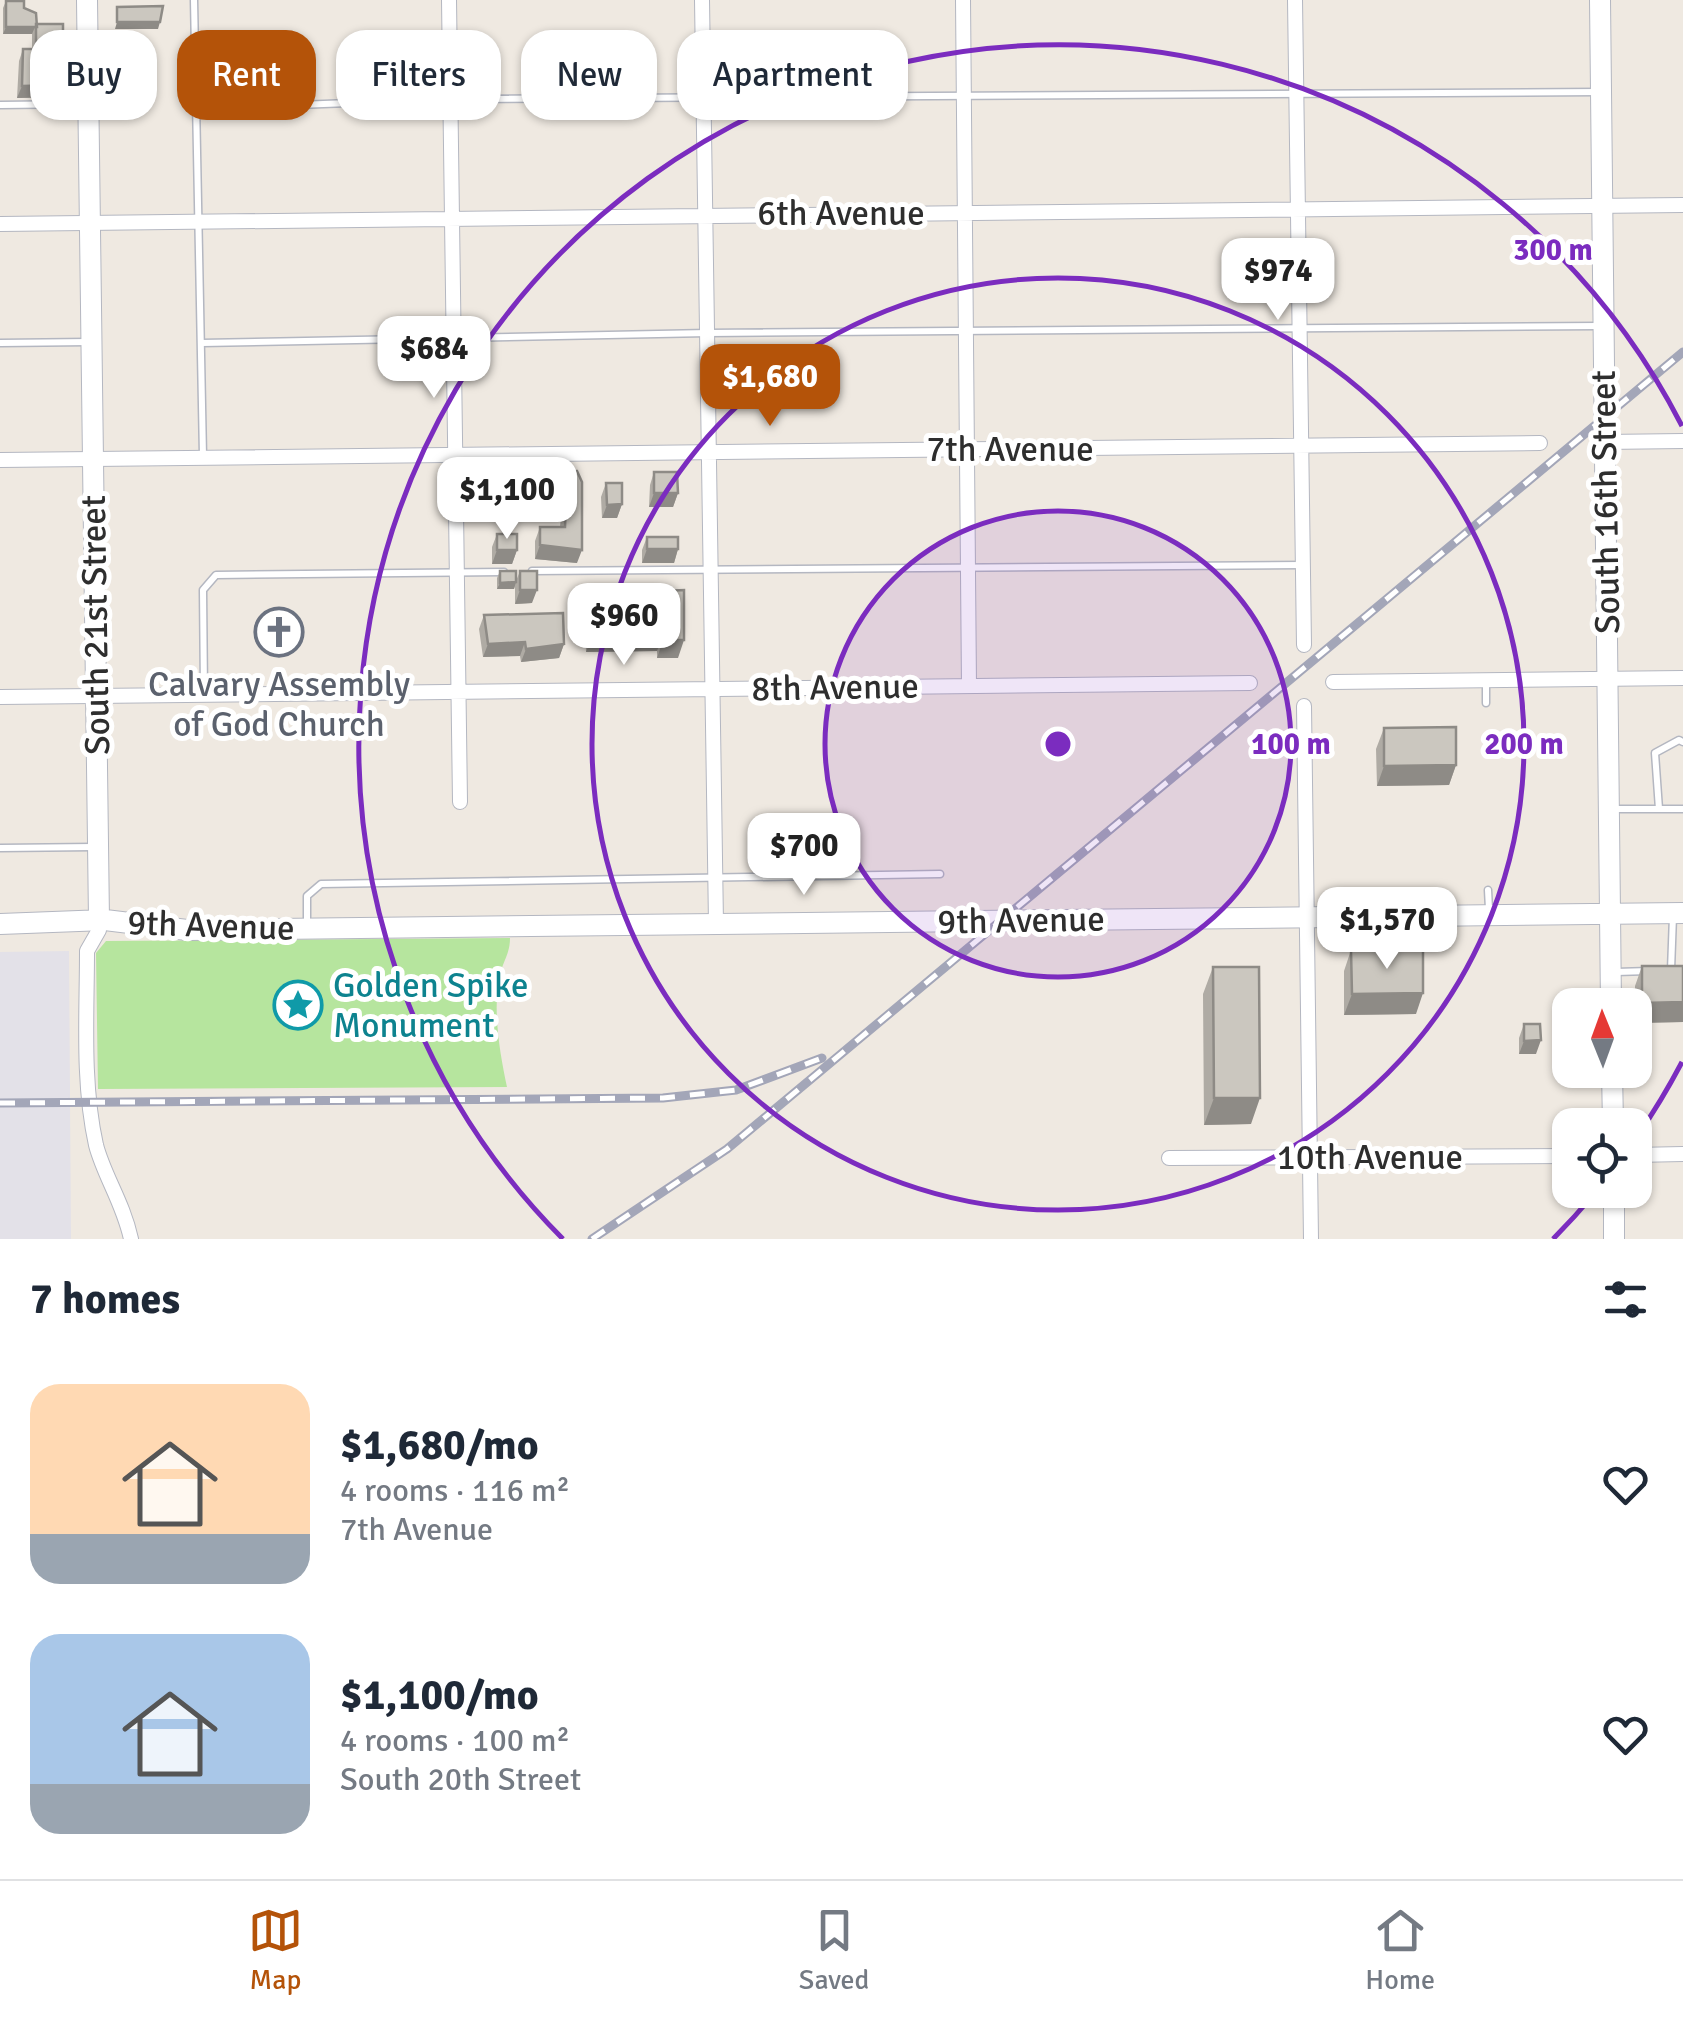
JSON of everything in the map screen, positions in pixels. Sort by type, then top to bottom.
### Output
[{"type":"main road","name":"South 21st Street","points":[[87,0],[87,30]]},
{"type":"main road","name":"South 16th Street","points":[[1600,0],[1610,988]]},
{"type":"main road","name":"South 21st Street","points":[[88,120],[99,920]]},
{"type":"main road","name":"9th Avenue","points":[[0,924],[99,920],[187,930],[1678,913]]},
{"type":"main road","points":[[1614,1208],[1614,1239]]},
{"type":"street","points":[[449,0],[449,30]]},
{"type":"street","points":[[702,0],[703,30]]},
{"type":"street","points":[[963,0],[969,686]]},
{"type":"street","points":[[1296,0],[1304,645]]},
{"type":"street","points":[[450,120],[460,802]]},
{"type":"street","points":[[704,120],[716,924]]},
{"type":"street","name":"6th Avenue","points":[[0,224],[1683,205]]},
{"type":"street","points":[[1604,442],[1683,441]]},
{"type":"street","name":"7th Avenue","points":[[0,460],[1540,443]]},
{"type":"street","points":[[1332,682],[1683,678]]},
{"type":"street","name":"8th Avenue","points":[[0,697],[1250,683]]},
{"type":"street","points":[[1304,706],[1311,1239]]},
{"type":"street","name":"South 21st Street","points":[[99,920],[99,930],[86,950],[88,1102],[97,1150],[122,1201],[131,1239]]},
{"type":"street","points":[[1652,1155],[1683,1154]]},
{"type":"street","name":"10th Avenue","points":[[1169,1158],[1552,1156]]},
{"type":"lane","points":[[194,0],[195,30]]},
{"type":"lane","points":[[908,96],[1601,92]]},
{"type":"lane","points":[[501,99],[677,98]]},
{"type":"lane","points":[[0,105],[30,105]]},
{"type":"lane","points":[[196,120],[203,458]]},
{"type":"lane","points":[[202,343],[708,333],[1603,326]]},
{"type":"lane","points":[[0,343],[92,342]]},
{"type":"lane","points":[[204,694],[203,590],[216,575],[1303,565]]},
{"type":"lane","points":[[1486,680],[1486,703]]},
{"type":"lane","points":[[1659,809],[1655,754],[1678,740],[1683,742]]},
{"type":"lane","points":[[1609,809],[1683,809]]},
{"type":"lane","points":[[0,848],[98,847]]},
{"type":"lane","points":[[307,928],[308,896],[321,884],[940,874]]},
{"type":"lane","points":[[1488,890],[1489,916]]},
{"type":"lane","points":[[1610,972],[1674,970],[1678,913]]},
{"type":"shaded area","points":[[69,951],[71,1239],[0,1239],[0,952]]},
{"type":"green space","points":[[510,938],[497,1002],[507,1087],[98,1089],[96,953],[106,941]]},
{"type":"building","points":[[6,1],[24,1],[24,8],[36,13],[37,27],[6,27]]},
{"type":"building","points":[[163,6],[160,22],[117,22],[117,7]]},
{"type":"building","points":[[36,24],[63,24],[63,30],[36,30]]},
{"type":"building","points":[[23,49],[30,49],[30,86],[22,86]]},
{"type":"building","points":[[539,471],[577,471],[582,482],[582,550],[540,545],[540,527],[565,527],[566,502],[540,502]]},
{"type":"building","points":[[654,472],[677,472],[678,493],[654,493]]},
{"type":"building","points":[[606,483],[622,483],[622,504],[607,505]]},
{"type":"building","points":[[497,534],[517,534],[517,550],[497,550]]},
{"type":"building","points":[[647,537],[678,537],[678,549],[647,549]]},
{"type":"building","points":[[500,571],[516,571],[516,582],[500,583]]},
{"type":"building","points":[[520,571],[537,571],[537,590],[520,590]]},
{"type":"building","points":[[684,590],[684,640],[663,640],[663,634],[592,635],[592,611],[663,610],[663,591]]},
{"type":"building","points":[[563,613],[564,644],[526,649],[525,642],[488,644],[484,615]]},
{"type":"building","points":[[1456,727],[1456,765],[1384,766],[1384,728]]},
{"type":"building","points":[[1351,950],[1423,950],[1423,993],[1352,994]]},
{"type":"building","points":[[1642,966],[1683,966],[1683,1002],[1652,1003],[1652,988],[1642,988]]},
{"type":"building","points":[[1213,967],[1259,967],[1260,1098],[1214,1098]]},
{"type":"building","points":[[1524,1024],[1540,1024],[1541,1040],[1524,1041]]},
{"type":"railway","points":[[592,1239],[727,1149],[1683,352]]},
{"type":"railway","points":[[0,1103],[663,1098],[736,1090],[822,1058]]},
{"type":"place","name":"Calvary Assembly of God Church","points":[[279,632]]},
{"type":"place","name":"Golden Spike Monument","points":[[298,1005]]}]
